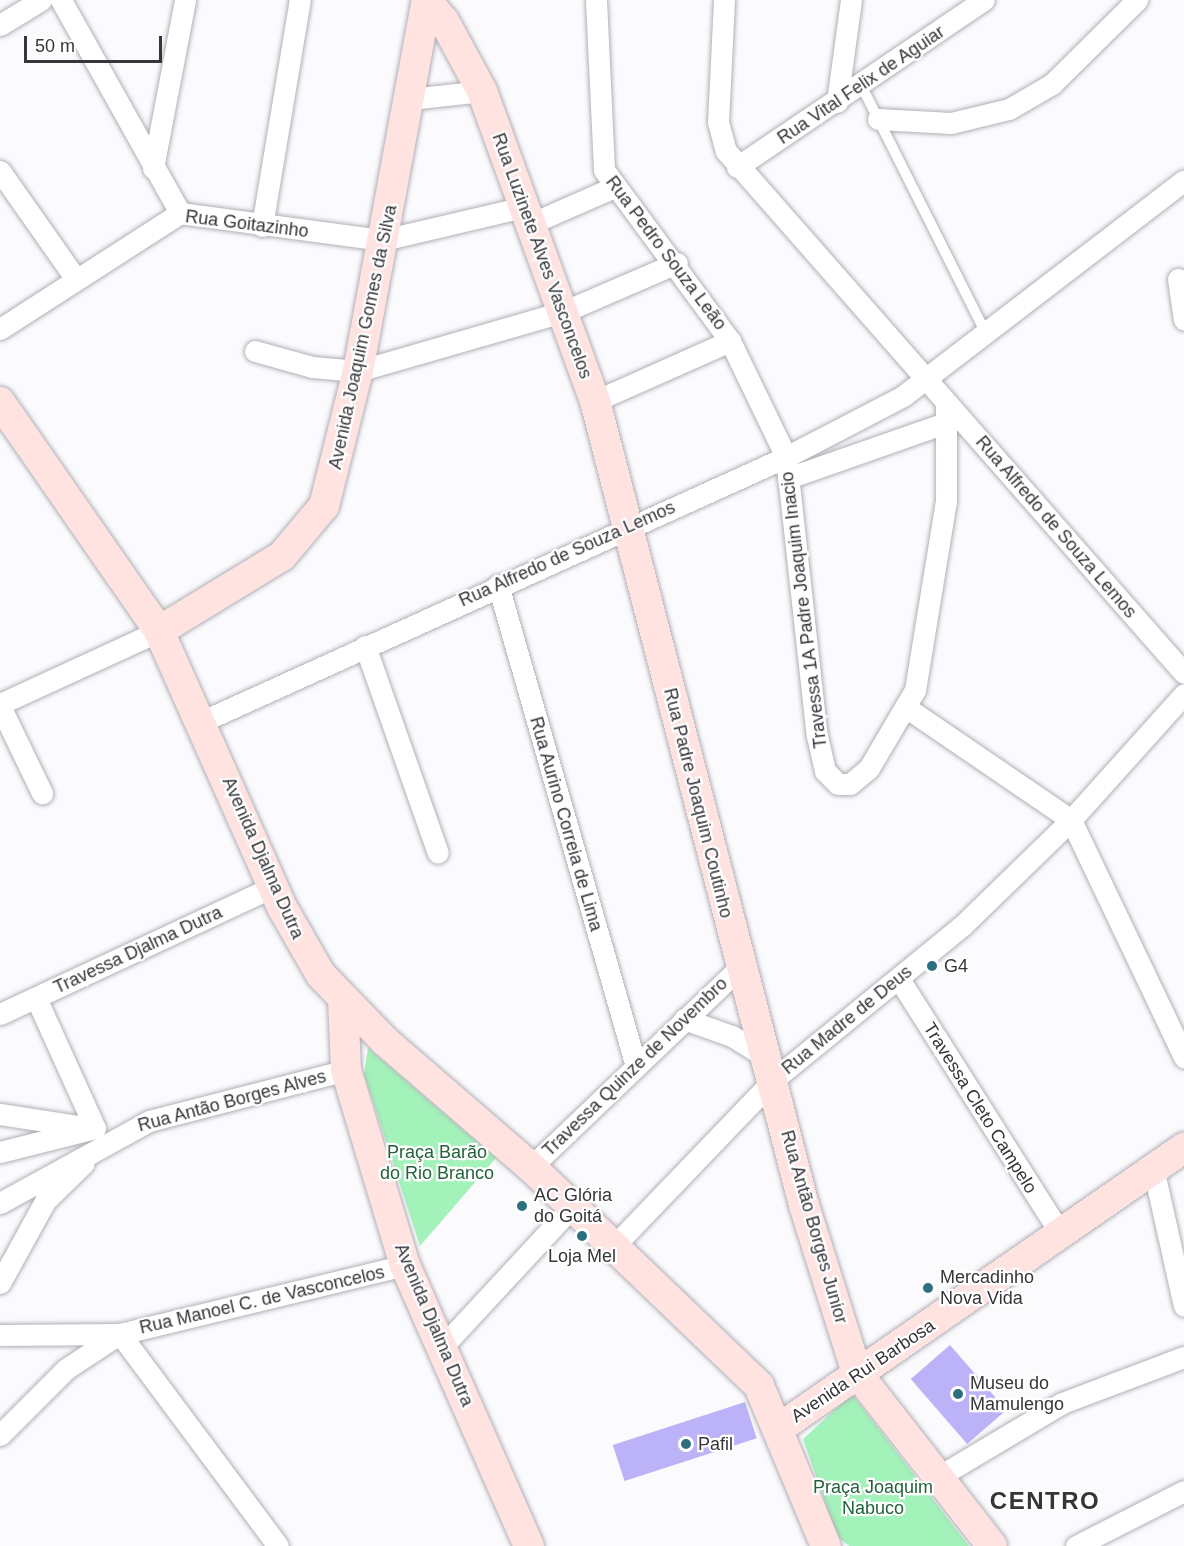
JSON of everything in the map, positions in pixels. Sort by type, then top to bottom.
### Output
[{"type":"street","points":[[0,25],[41,0]]},
{"type":"street","points":[[61,0],[180,213]]},
{"type":"street","points":[[153,168],[185,0]]},
{"type":"street","points":[[262,226],[300,0]]},
{"type":"street","name":"Rua Luzinete Alves Vasconcelos","points":[[423,0],[444,21],[482,91],[594,401],[627,525]]},
{"type":"street","name":"Avenida Joaquim Gomes da Silva","points":[[0,705],[159,631],[240,585],[311,527],[334,476],[358,372],[410,99],[423,0]]},
{"type":"street","name":"Rua Pedro Souza Leão","points":[[596,0],[599,142],[612,188],[677,263],[730,341],[787,468]]},
{"type":"street","name":"Rua Alfredo de Souza Lemos","points":[[724,0],[718,122],[737,167],[928,380],[946,413],[1184,673]]},
{"type":"street","points":[[837,102],[851,0]]},
{"type":"street","points":[[878,119],[951,123],[1009,110],[1052,84],[1137,0]]},
{"type":"street","name":"Rua Vital Felix de Aguiar","points":[[737,167],[837,102],[975,4]]},
{"type":"street","points":[[410,99],[482,91]]},
{"type":"street","points":[[0,171],[76,279]]},
{"type":"street","name":"Rua Alfredo de Souza Lemos","points":[[203,721],[627,525],[787,468],[928,380],[1184,180]]},
{"type":"street","name":"Rua Goitazinho","points":[[0,329],[180,213],[262,226],[383,240],[527,215],[612,188]]},
{"type":"street","points":[[255,351],[312,367],[358,372],[563,312],[677,263]]},
{"type":"street","points":[[1178,279],[1184,320]]},
{"type":"street","points":[[594,401],[730,341]]},
{"type":"street","name":"Avenida Djalma Dutra","points":[[0,402],[159,631],[203,721],[296,935],[343,999],[346,1070],[405,1265],[443,1346],[489,1464],[529,1546]]},
{"type":"street","points":[[787,468],[946,413],[946,501],[920,672],[908,708],[1071,820],[1184,1057]]},
{"type":"street","name":"Travessa 1A Padre Joaquim Inacio","points":[[787,468],[817,736],[825,771],[845,786],[869,768],[908,708]]},
{"type":"street","name":"Rua Padre Joaquim Coutinho","points":[[627,525],[740,967],[769,1069]]},
{"type":"street","name":"Rua Aurino Correia de Lima","points":[[498,585],[635,1064]]},
{"type":"street","points":[[365,646],[438,853]]},
{"type":"street","name":"Rua Madre de Deus","points":[[614,1246],[769,1069],[899,979],[1071,820],[1184,694]]},
{"type":"street","points":[[0,705],[42,793]]},
{"type":"street","name":"Travessa Djalma Dutra","points":[[0,1013],[274,886]]},
{"type":"street","name":"Travessa Quinze de Novembro","points":[[531,1167],[635,1064],[740,967]]},
{"type":"street","name":"Travessa Cleto Campelo","points":[[899,979],[1062,1236]]},
{"type":"street","points":[[36,998],[95,1128]]},
{"type":"street","points":[[343,999],[531,1167],[571,1208],[744,1369],[759,1386],[826,1546]]},
{"type":"street","points":[[684,1019],[732,1036],[769,1069]]},
{"type":"street","name":"Rua Antão Borges Junior","points":[[769,1069],[804,1204],[857,1373]]},
{"type":"street","name":"Rua Antão Borges Alves","points":[[118,1133],[346,1070]]},
{"type":"street","points":[[0,1114],[118,1133]]},
{"type":"street","points":[[0,1152],[95,1128]]},
{"type":"street","points":[[0,1203],[118,1133]]},
{"type":"street","points":[[0,1283],[45,1201],[118,1133]]},
{"type":"street","name":"Avenida Rui Barbosa","points":[[778,1429],[857,1373],[1062,1236],[1154,1172],[1184,1148]]},
{"type":"street","points":[[1154,1172],[1184,1306]]},
{"type":"street","points":[[443,1346],[571,1208]]},
{"type":"street","name":"Rua Manoel C. de Vasconcelos","points":[[120,1334],[405,1265]]},
{"type":"street","points":[[0,1335],[120,1334]]},
{"type":"street","points":[[0,1435],[66,1369],[120,1334]]},
{"type":"street","points":[[120,1334],[278,1546]]},
{"type":"street","points":[[938,1477],[1062,1403],[1184,1357]]},
{"type":"street","points":[[857,1373],[992,1546]]},
{"type":"street","points":[[1076,1546],[1184,1491]]},
{"type":"lane","points":[[861,85],[986,333]]},
{"type":"green space","name":"Praça Barão do Rio Branco","points":[[368,1048],[496,1158],[420,1246],[364,1074]]},
{"type":"green space","name":"Praça Joaquim Nabuco","points":[[852,1394],[969,1546],[849,1546],[837,1536],[803,1439]]},
{"type":"building","name":"Museu do Mamulengo","points":[[950,1345],[1006,1410],[967,1444],[911,1379]]},
{"type":"building","name":"Pafil","points":[[745,1402],[757,1438],[625,1481],[613,1445]]},
{"type":"place","name":"G4","points":[[932,966]]},
{"type":"place","name":"AC Glória do Goitá","points":[[522,1206]]},
{"type":"place","name":"Loja Mel","points":[[582,1236]]},
{"type":"place","name":"Mercadinho Nova Vida","points":[[928,1288]]},
{"type":"place","name":"Museu do Mamulengo","points":[[958,1394]]},
{"type":"place","name":"Pafil","points":[[686,1444]]},
{"type":"district","name":"CENTRO","points":[[1045,1501]]}]
